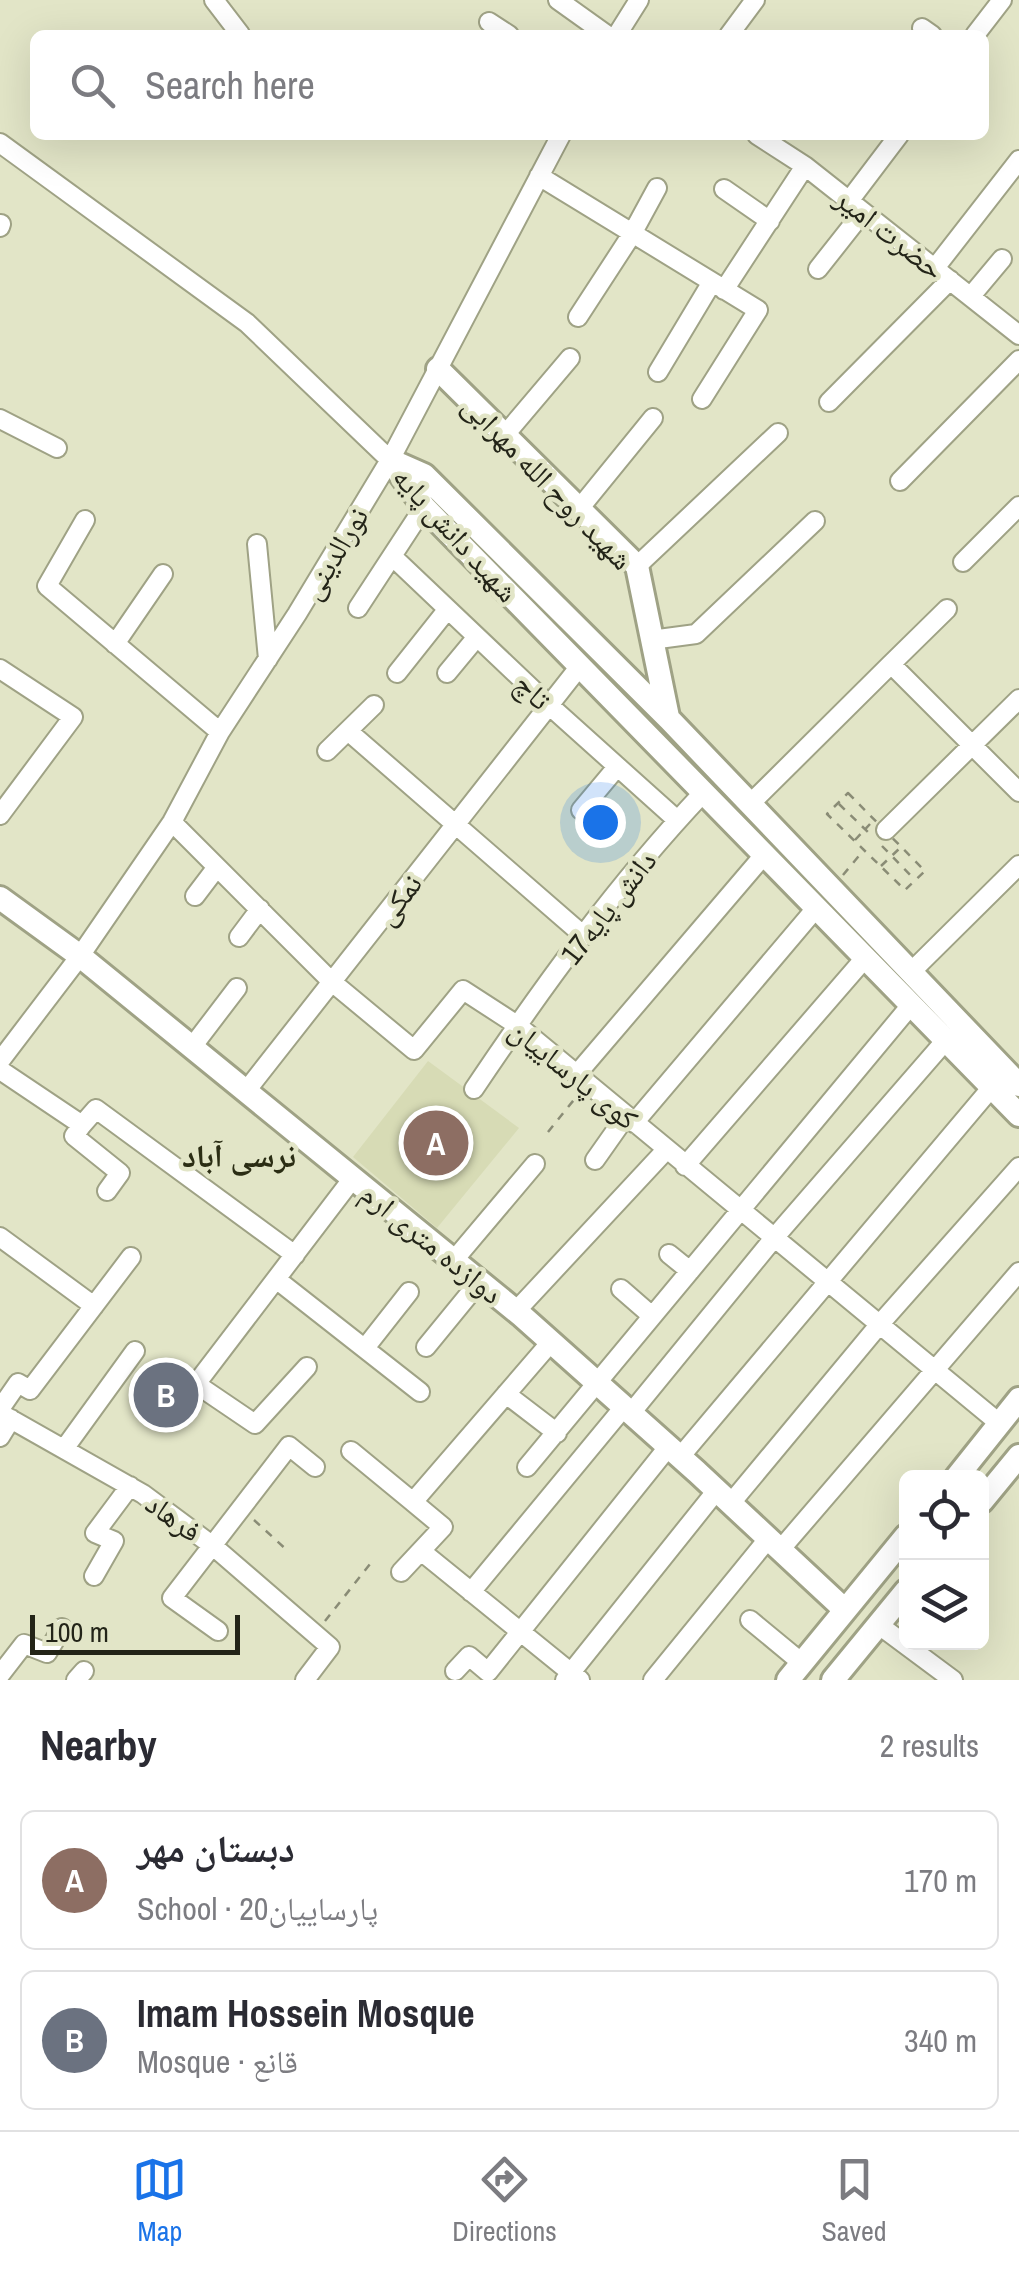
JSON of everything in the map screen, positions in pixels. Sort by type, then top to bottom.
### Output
[{"type":"street","points":[[214,0],[237,30]]},
{"type":"street","points":[[558,0],[600,30]]},
{"type":"street","points":[[619,30],[639,0]]},
{"type":"street","points":[[733,30],[756,0]]},
{"type":"street","points":[[979,30],[1002,0]]},
{"type":"street","points":[[489,22],[501,30]]},
{"type":"street","name":"نورالدینی","points":[[0,1061],[80,956],[172,822],[220,732],[390,460],[558,140]]},
{"type":"street","name":"حضرت امیر","points":[[765,140],[806,166],[1019,334]]},
{"type":"street","points":[[818,268],[896,140]]},
{"type":"street","points":[[0,143],[246,323],[390,460]]},
{"type":"street","points":[[935,268],[1019,160]]},
{"type":"street","points":[[658,372],[806,166]]},
{"type":"street","points":[[538,176],[758,310],[702,399]]},
{"type":"street","points":[[578,317],[657,188]]},
{"type":"street","points":[[724,189],[770,221]]},
{"type":"street","points":[[970,296],[1002,260]]},
{"type":"street","points":[[829,402],[950,280]]},
{"type":"street","points":[[504,436],[570,358]]},
{"type":"street","points":[[900,481],[1019,360]]},
{"type":"street","name":"شهید روح الله مهرابی","points":[[438,370],[636,566],[669,720]]},
{"type":"street","points":[[579,509],[652,418]]},
{"type":"street","points":[[2,424],[56,448]]},
{"type":"street","points":[[636,566],[778,433]]},
{"type":"street","name":"شهید دانش پایه","points":[[390,460],[424,507],[946,1040],[1009,1076]]},
{"type":"street","name":"شهید دانش پایه","points":[[390,460],[424,475],[750,804],[1009,1076],[1019,1115]]},
{"type":"street","points":[[963,562],[1019,506]]},
{"type":"street","points":[[358,608],[424,507]]},
{"type":"street","points":[[85,520],[46,586],[220,732]]},
{"type":"street","points":[[650,640],[696,634],[815,520]]},
{"type":"street","points":[[257,544],[268,659]]},
{"type":"street","name":"تاچ","points":[[393,557],[476,638],[678,820]]},
{"type":"street","points":[[116,644],[163,574]]},
{"type":"street","points":[[750,804],[946,609]]},
{"type":"street","points":[[397,673],[446,610]]},
{"type":"street","points":[[447,674],[476,638]]},
{"type":"street","points":[[891,664],[1019,792]]},
{"type":"street","name":"نمکی","points":[[246,1090],[580,666]]},
{"type":"street","points":[[0,669],[73,717],[0,815]]},
{"type":"street","points":[[880,825],[1019,699]]},
{"type":"street","points":[[327,751],[374,706]]},
{"type":"street","points":[[650,738],[669,720]]},
{"type":"street","points":[[348,731],[584,936]]},
{"type":"street","points":[[581,810],[617,767]]},
{"type":"street","name":"دانش پایه17","points":[[474,1089],[584,936],[704,792]]},
{"type":"street","name":"کوی پارساییان","points":[[172,822],[332,982],[414,1050],[463,990],[517,1025],[999,1423]]},
{"type":"street","points":[[582,1078],[764,855]]},
{"type":"street","points":[[911,972],[1019,865]]},
{"type":"street","points":[[195,896],[217,866]]},
{"type":"street","name":"دوازده متری ارم","points":[[0,898],[80,956],[480,1281],[675,1452],[845,1610]]},
{"type":"street","points":[[594,1160],[817,907]]},
{"type":"street","points":[[238,937],[260,909]]},
{"type":"street","points":[[685,1166],[866,958]]},
{"type":"street","points":[[192,1047],[238,988]]},
{"type":"street","points":[[527,1467],[911,1005]]},
{"type":"street","points":[[471,1592],[946,1040]]},
{"type":"street","points":[[0,1070],[82,1125]]},
{"type":"street","points":[[455,1671],[469,1656],[488,1672],[675,1452],[1009,1076]]},
{"type":"street","points":[[106,1190],[120,1174],[74,1136],[96,1110],[295,1255]]},
{"type":"street","points":[[516,1312],[666,1150]]},
{"type":"street","points":[[454,1260],[534,1164]]},
{"type":"street","points":[[421,1551],[572,1677],[724,1497],[1019,1167]]},
{"type":"street","points":[[307,1367],[255,1424],[196,1384],[353,1178]]},
{"type":"street","points":[[0,1237],[94,1306]]},
{"type":"street","points":[[670,1254],[690,1271]]},
{"type":"street","points":[[0,1437],[4,1414],[18,1383],[30,1390],[131,1257]]},
{"type":"street","points":[[652,1680],[1019,1272]]},
{"type":"street","points":[[276,1280],[420,1392]]},
{"type":"street","points":[[426,1346],[480,1281]]},
{"type":"street","points":[[622,1289],[652,1316]]},
{"type":"street","points":[[366,1348],[409,1292]]},
{"type":"street","points":[[413,1502],[551,1342]]},
{"type":"street","points":[[64,1448],[136,1352]]},
{"type":"street","points":[[506,1394],[557,1433]]},
{"type":"street","points":[[962,1470],[1019,1400]]},
{"type":"street","name":"فرهاد","points":[[4,1414],[130,1486],[213,1546],[330,1647],[310,1678]]},
{"type":"street","points":[[218,1631],[172,1598],[289,1446],[315,1467]]},
{"type":"street","points":[[351,1451],[442,1528],[401,1572]]},
{"type":"street","points":[[989,1492],[1019,1456]]},
{"type":"street","points":[[94,1576],[114,1542],[95,1533],[130,1486]]},
{"type":"street","points":[[750,1620],[795,1671],[899,1544]]},
{"type":"street","points":[[833,1680],[899,1600]]},
{"type":"street","points":[[878,1625],[953,1680]]},
{"type":"street","points":[[0,1676],[24,1644],[47,1653],[62,1628]]},
{"type":"path","points":[[854,841],[880,825]]},
{"type":"path","points":[[880,866],[901,846]]},
{"type":"path","points":[[548,1132],[582,1078]]},
{"type":"path","points":[[242,1509],[290,1552]]},
{"type":"path","points":[[314,1634],[374,1560]]},
{"type":"shaded area","points":[[428,1061],[519,1128],[437,1228],[353,1157]]},
{"type":"place","name":"دبستان مهر","points":[[436,1143]]},
{"type":"place","name":"Imam Hossein Mosque","points":[[166,1395]]},
{"type":"district","name":"نرسی آباد","points":[[239,1155]]}]
